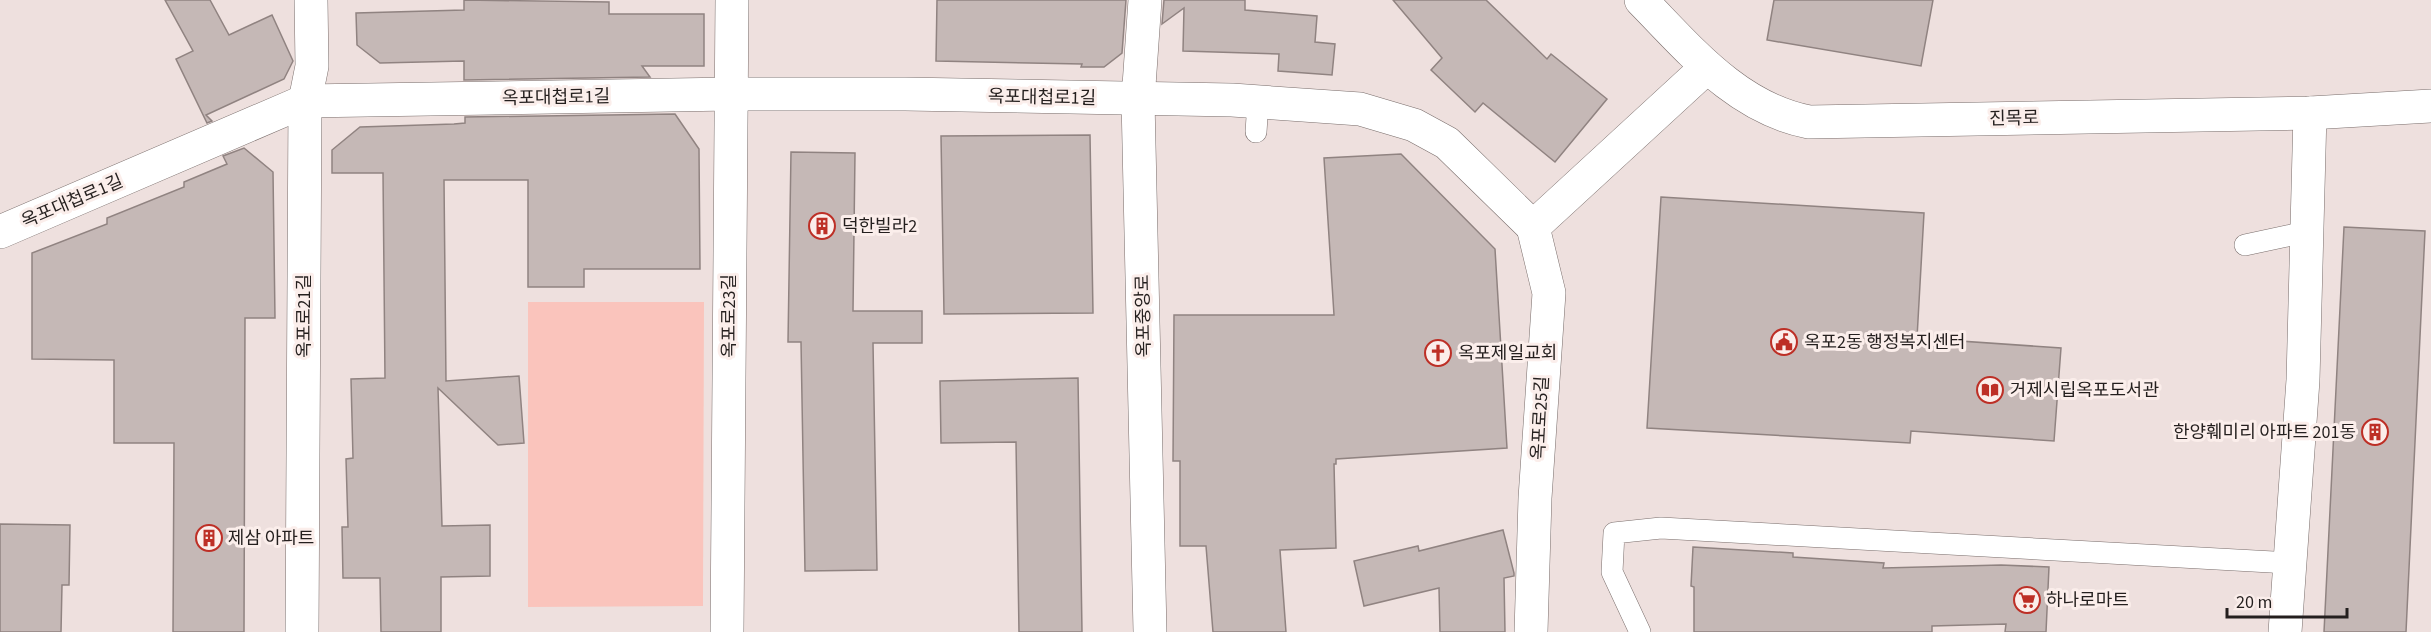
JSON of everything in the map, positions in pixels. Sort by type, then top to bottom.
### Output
[{"type":"street","name":"옥포로21길","points":[[302,632],[305,101],[312,66],[311,0]]},
{"type":"street","name":"옥포로23길","points":[[727,632],[732,0]]},
{"type":"street","name":"옥포중앙로","points":[[1145,0],[1138,100],[1150,632]]},
{"type":"street","name":"진목로","points":[[1641,0],[1707,67],[1752,102],[1786,117],[1809,122],[2310,113],[2431,106]]},
{"type":"street","points":[[1533,227],[1707,67]]},
{"type":"street","name":"옥포대첩로1길","points":[[0,232],[305,101],[731,94],[905,94],[1138,100],[1257,117],[1360,109],[1414,125],[1447,143],[1533,227]]},
{"type":"street","points":[[2285,632],[2303,380],[2310,113]]},
{"type":"street","name":"옥포로25길","points":[[1531,632],[1535,498],[1549,293],[1533,227]]},
{"type":"lane","points":[[2245,245],[2306,232]]},
{"type":"lane","points":[[1640,632],[1612,572],[1614,533],[1661,528],[2290,563]]},
{"type":"shaded area","points":[[528,302],[704,302],[703,606],[528,607]]},
{"type":"building","points":[[165,0],[210,0],[229,35],[272,15],[293,61],[284,79],[206,115],[212,121],[207,123],[176,59],[193,51]]},
{"type":"building","points":[[464,0],[609,2],[609,14],[704,14],[704,66],[642,66],[650,77],[464,80],[464,61],[380,63],[357,45],[356,13],[464,10]]},
{"type":"building","points":[[937,0],[1126,0],[1122,53],[1104,67],[1081,67],[1082,64],[936,61]]},
{"type":"building","points":[[1164,0],[1245,0],[1245,10],[1317,16],[1315,42],[1335,44],[1332,75],[1278,71],[1279,54],[1183,51],[1184,8],[1162,24]]},
{"type":"building","points":[[1393,0],[1486,0],[1547,59],[1551,54],[1607,99],[1555,162],[1483,103],[1475,112],[1431,70],[1442,58]]},
{"type":"building","points":[[1774,0],[1933,0],[1921,66],[1767,40]]},
{"type":"building","points":[[675,114],[699,149],[700,269],[584,269],[584,287],[528,287],[528,180],[444,180],[446,381],[519,376],[524,443],[498,445],[438,388],[442,526],[490,525],[490,576],[441,577],[441,632],[381,632],[380,578],[343,578],[342,527],[348,527],[346,459],[353,458],[351,379],[385,378],[383,173],[332,173],[332,150],[360,127],[465,123],[465,117]]},
{"type":"building","points":[[1090,135],[1093,313],[944,314],[941,136]]},
{"type":"building","points":[[244,148],[273,172],[275,318],[245,318],[244,632],[173,632],[174,443],[114,443],[114,360],[32,359],[32,253],[107,224],[107,218],[184,187],[184,182],[227,164],[223,156]]},
{"type":"building","points":[[791,152],[855,153],[853,311],[922,311],[922,343],[873,343],[877,570],[805,571],[801,342],[788,342]]},
{"type":"building","points":[[1401,154],[1495,249],[1507,448],[1336,459],[1336,464],[1334,464],[1336,548],[1280,550],[1286,632],[1213,632],[1206,546],[1180,546],[1180,461],[1173,461],[1174,315],[1334,315],[1324,158]]},
{"type":"building","name":"옥포2동 행정복지센터","points":[[1661,197],[1924,213],[1917,338],[2061,348],[2054,441],[1911,431],[1910,443],[1647,428]]},
{"type":"building","name":"한양훼미리 아파트 201동","points":[[2344,227],[2425,231],[2406,632],[2324,632]]},
{"type":"building","points":[[1078,378],[1082,632],[1019,632],[1016,442],[941,443],[940,381]]},
{"type":"building","points":[[0,524],[70,525],[69,585],[62,585],[61,632],[0,632]]},
{"type":"building","points":[[1503,530],[1514,573],[1514,576],[1504,578],[1505,632],[1440,632],[1439,588],[1364,606],[1354,561],[1418,546],[1419,551]]},
{"type":"building","points":[[1693,547],[1793,553],[1793,557],[1884,563],[1883,568],[2001,565],[2049,567],[2046,632],[2005,632],[2006,624],[1932,626],[1932,632],[1694,632],[1694,587],[1691,586]]},
{"type":"place","name":"덕한빌라2","points":[[822,226]]},
{"type":"place","name":"옥포2동 행정복지센터","points":[[1784,342]]},
{"type":"place","name":"옥포제일교회","points":[[1438,353]]},
{"type":"place","name":"거제시립옥포도서관","points":[[1990,390]]},
{"type":"place","name":"한양훼미리 아파트 201동","points":[[2375,432]]},
{"type":"place","name":"제삼 아파트","points":[[209,538]]},
{"type":"place","name":"하나로마트","points":[[2027,600]]}]
